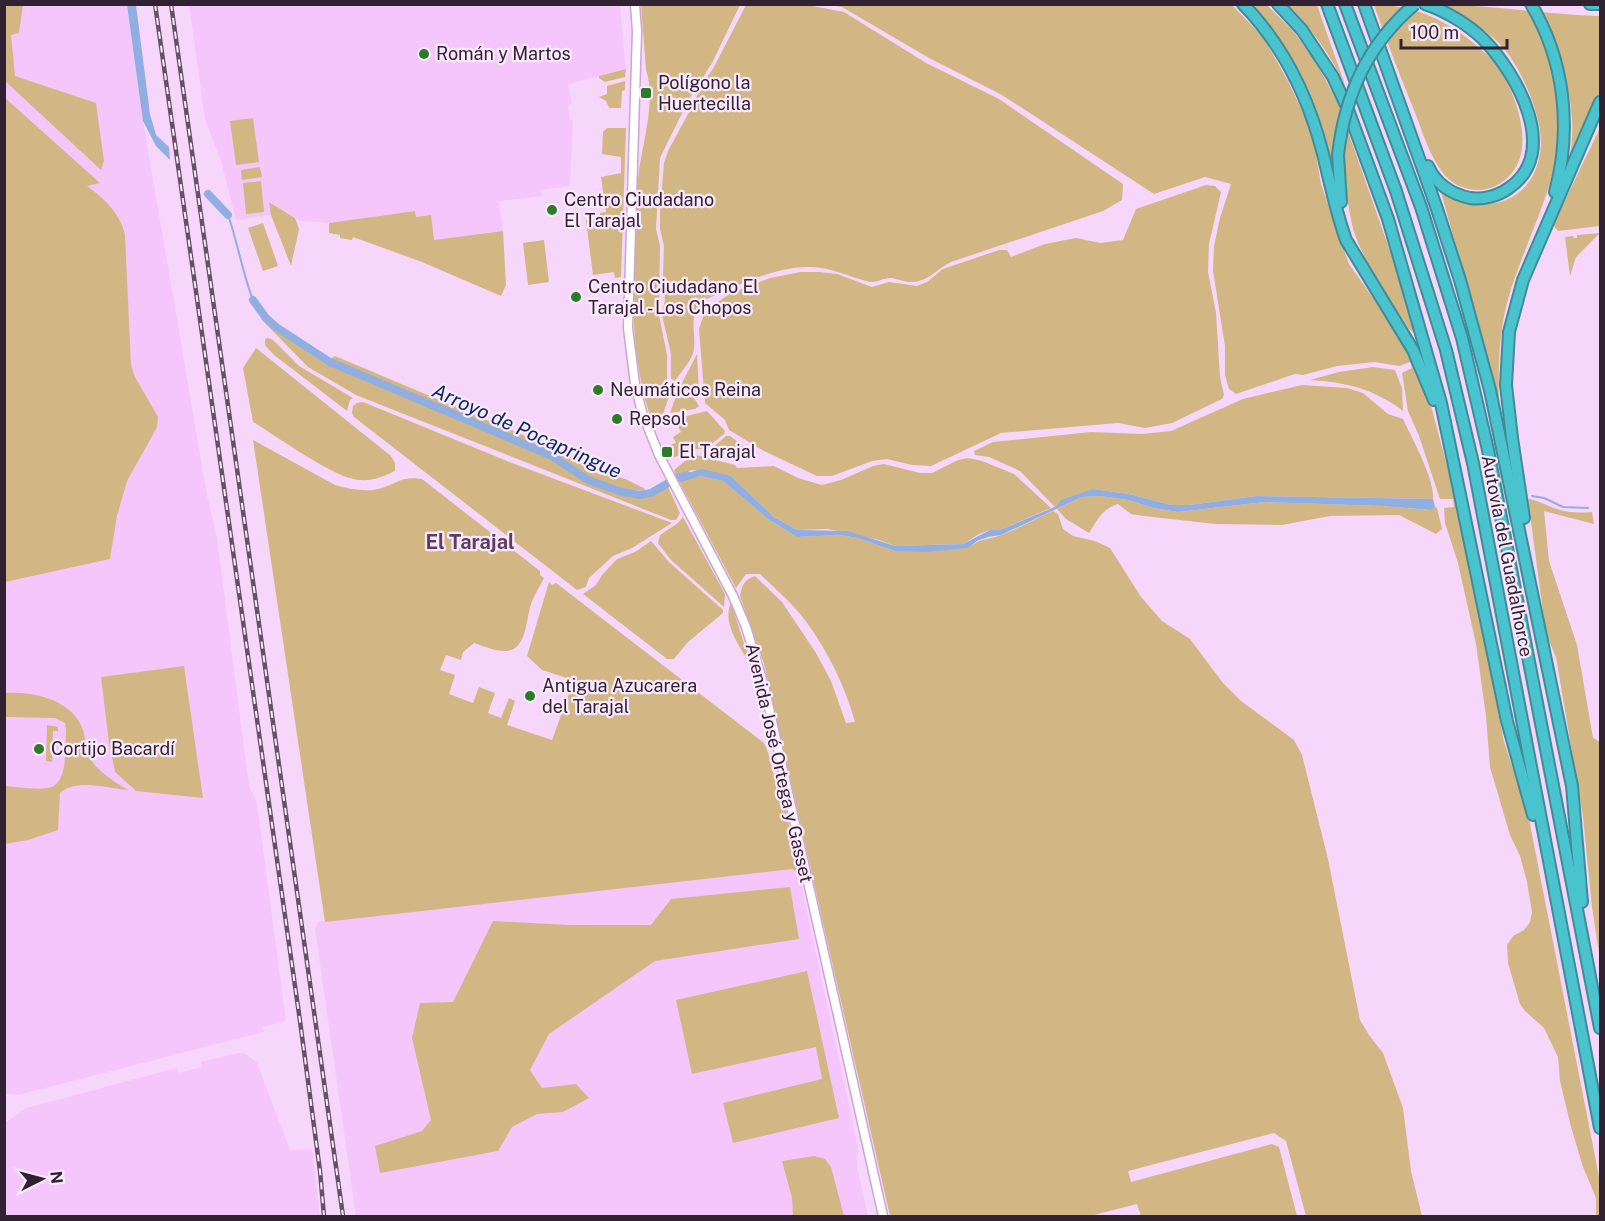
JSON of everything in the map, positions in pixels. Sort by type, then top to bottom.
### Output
[{"type":"highway","points":[[1243,4],[1279,49],[1297,81],[1308,106],[1323,153],[1339,222],[1353,253],[1413,351],[1428,382],[1446,433]]},
{"type":"highway","points":[[1278,4],[1302,30],[1333,77],[1347,106],[1388,219],[1442,403],[1446,433],[1466,517],[1506,721],[1532,806],[1557,932],[1583,1037]]},
{"type":"highway","name":"Autovía del Guadalhorce","points":[[1327,4],[1396,191],[1446,350],[1473,463],[1600,1128]]},
{"type":"highway","name":"Autovía del Guadalhorce","points":[[1345,4],[1421,207],[1462,339],[1490,461],[1600,1028]]},
{"type":"highway","points":[[1365,4],[1415,142],[1460,280],[1490,390],[1572,786],[1583,939]]},
{"type":"highway","points":[[1353,253],[1339,191],[1338,155],[1345,109],[1369,57],[1395,22],[1415,4]]},
{"type":"highway","points":[[1415,142],[1432,175],[1446,189],[1475,199],[1496,195],[1516,183],[1526,170],[1532,153],[1532,135],[1528,114],[1519,88],[1504,62],[1482,38],[1456,19],[1425,4]]},
{"type":"highway","points":[[1531,4],[1547,34],[1556,62],[1564,111],[1563,155],[1546,224]]},
{"type":"highway","points":[[1590,4],[1599,4]]},
{"type":"highway","points":[[1535,604],[1506,385],[1509,332],[1523,280],[1600,102]]},
{"type":"main road","name":"Avenida José Ortega y Gasset","points":[[635,4],[637,31],[628,328],[634,376],[650,435],[733,596],[746,627],[764,686],[883,1216]]},
{"type":"shaded area","points":[[5,4],[23,5],[19,33],[11,35],[15,76],[96,103],[104,161],[101,170],[5,81]]},
{"type":"shaded area","points":[[5,5],[127,5],[143,121],[207,495],[217,538],[249,786],[257,803],[286,1021],[263,1027],[264,1032],[18,1095],[5,1094]]},
{"type":"shaded area","points":[[189,5],[620,5],[626,69],[568,84],[572,104],[568,105],[570,120],[573,120],[570,186],[541,190],[542,196],[499,201],[503,231],[434,240],[416,217],[415,211],[329,223],[300,221],[270,202],[271,215],[236,220],[221,161],[205,119]]},
{"type":"shaded area","points":[[641,5],[740,5],[712,63],[689,99],[660,158],[656,229],[660,246],[659,315],[667,355],[667,379],[670,394],[663,414],[652,421],[638,363],[633,302],[638,179],[650,96]]},
{"type":"shaded area","points":[[746,5],[807,5],[844,12],[926,63],[999,99],[1123,184],[1122,200],[1103,211],[951,262],[923,280],[915,282],[889,278],[870,282],[831,270],[807,267],[780,271],[740,284],[702,301],[695,313],[693,352],[675,381],[671,378],[671,354],[662,315],[665,300],[664,246],[660,229],[660,213],[664,163],[699,90],[714,67]]},
{"type":"shaded area","points":[[831,5],[1232,5],[1263,37],[1288,81],[1312,132],[1321,184],[1349,264],[1388,319],[1412,359],[1431,406],[1455,496],[1504,742],[1528,814],[1600,1182],[1600,1216],[1596,1216],[1596,1198],[1583,1167],[1571,1127],[1560,1081],[1558,1057],[1544,1028],[1520,1004],[1508,963],[1507,945],[1513,936],[1524,930],[1530,922],[1532,912],[1520,856],[1510,835],[1490,767],[1476,644],[1458,563],[1445,523],[1444,508],[1454,507],[1453,499],[1440,499],[1408,411],[1402,373],[1412,368],[1410,362],[1399,366],[1375,362],[1337,366],[1303,375],[1295,374],[1236,394],[1229,389],[1225,375],[1225,346],[1213,271],[1214,246],[1231,184],[1205,177],[1154,194],[1002,95],[929,58],[842,7]]},
{"type":"shaded area","points":[[1251,5],[1267,5],[1294,32],[1317,64],[1338,103],[1391,254],[1416,334],[1409,329],[1386,294],[1359,245],[1352,225],[1345,176],[1342,173],[1335,139],[1332,174],[1321,124],[1309,91],[1283,46]]},
{"type":"shaded area","points":[[1288,5],[1317,5],[1345,85],[1320,42]]},
{"type":"shaded area","points":[[1374,5],[1403,7],[1430,16],[1455,29],[1494,61],[1516,103],[1522,136],[1521,152],[1516,166],[1501,183],[1487,189],[1469,189],[1454,183],[1443,173],[1427,145]]},
{"type":"shaded area","points":[[1444,5],[1600,16],[1600,94],[1583,125],[1569,160],[1572,113],[1563,68],[1553,38],[1553,69],[1558,114],[1556,160],[1547,193],[1507,303],[1500,345],[1499,402],[1441,192],[1458,200],[1476,204],[1492,204],[1507,200],[1520,192],[1531,180],[1538,164],[1540,132],[1534,105],[1508,53],[1487,33]]},
{"type":"shaded area","points":[[626,69],[625,77],[605,82],[599,78],[599,76]]},
{"type":"shaded area","points":[[625,81],[621,108],[609,108],[606,101],[599,97],[607,94],[607,86]]},
{"type":"shaded area","points":[[4,97],[100,183],[87,186],[106,201],[116,213],[123,227],[131,365],[135,377],[158,417],[157,427],[127,481],[117,516],[110,559],[5,582]]},
{"type":"shaded area","points":[[253,118],[259,162],[236,165],[230,121]]},
{"type":"shaded area","points":[[607,128],[626,128],[621,277],[615,278],[614,272],[593,275],[586,220],[600,218],[600,213],[606,212],[601,177],[621,173],[621,157],[602,154],[603,132]]},
{"type":"shaded area","points":[[1600,128],[1600,226],[1558,231],[1553,225]]},
{"type":"shaded area","points":[[260,167],[262,177],[242,180],[241,170]]},
{"type":"shaded area","points":[[261,181],[264,212],[246,214],[243,183]]},
{"type":"shaded area","points":[[1206,185],[1215,186],[1221,192],[1209,244],[1208,272],[1216,313],[1220,377],[1224,395],[1222,399],[1172,423],[1145,428],[1118,423],[1001,433],[931,466],[912,465],[887,459],[872,461],[832,476],[817,476],[764,451],[729,430],[725,420],[705,403],[699,329],[709,308],[731,293],[770,278],[801,272],[837,274],[872,287],[889,282],[917,286],[927,282],[943,269],[999,250],[1007,250],[1011,257],[1045,244],[1076,238],[1100,243],[1123,240],[1136,209]]},
{"type":"shaded area","points":[[269,202],[295,218],[299,229],[291,266],[271,215]]},
{"type":"shaded area","points":[[415,211],[416,217],[431,215],[434,240],[503,231],[506,285],[501,296],[422,262],[353,237],[352,240],[340,238],[340,235],[329,233],[329,223]]},
{"type":"shaded area","points":[[263,223],[278,266],[263,271],[248,228]]},
{"type":"shaded area","points":[[1600,233],[1576,257],[1570,276],[1565,237],[1577,238],[1577,235]]},
{"type":"shaded area","points":[[544,240],[549,282],[528,285],[523,243]]},
{"type":"shaded area","points":[[263,318],[276,330],[332,366],[550,458],[589,483],[629,497],[642,498],[652,497],[668,487],[680,513],[676,520],[671,520],[356,395],[308,367],[261,319]]},
{"type":"shaded area","points":[[265,339],[273,340],[299,366],[353,398],[350,400],[347,411],[274,355],[265,345]]},
{"type":"shaded area","points":[[256,348],[391,456],[395,463],[395,471],[369,480],[348,478],[321,465],[253,422],[243,368]]},
{"type":"shaded area","points":[[697,354],[699,396],[681,385]]},
{"type":"shaded area","points":[[335,356],[594,465],[593,470],[599,474],[623,478],[644,488],[645,491],[622,489],[589,478],[553,454],[331,359]]},
{"type":"shaded area","points":[[1373,367],[1395,370],[1402,388],[1403,411],[1382,397],[1359,388],[1310,380],[1339,372]]},
{"type":"shaded area","points":[[1302,385],[1347,388],[1363,393],[1388,414],[1403,419],[1427,470],[1433,499],[1256,496],[1189,505],[1171,505],[1129,494],[1093,489],[1055,507],[1020,471],[989,457],[975,455],[974,451],[993,442],[1091,432],[1142,434],[1171,431],[1243,399]]},
{"type":"shaded area","points":[[677,393],[694,398],[699,406],[695,409],[670,413]]},
{"type":"shaded area","points":[[363,402],[512,463],[672,523],[632,548],[613,556],[589,578],[586,587],[577,590],[354,417],[353,406]]},
{"type":"shaded area","points":[[707,411],[725,431],[724,434],[705,449],[692,450],[671,458],[666,446],[676,443],[673,437],[681,432],[674,419]]},
{"type":"shaded area","points":[[726,436],[730,436],[750,451],[748,455],[734,456],[712,452],[712,448]]},
{"type":"shaded area","points":[[253,440],[335,485],[347,488],[370,490],[405,479],[422,479],[540,571],[540,575],[544,578],[532,601],[522,640],[513,649],[506,651],[494,650],[474,643],[463,652],[461,660],[446,655],[440,670],[455,675],[449,694],[473,703],[479,687],[495,693],[488,713],[501,718],[509,698],[515,701],[507,725],[552,740],[570,691],[567,678],[542,670],[527,656],[549,582],[552,585],[556,583],[764,743],[783,796],[799,874],[792,869],[325,922]]},
{"type":"shaded area","points":[[696,455],[735,465],[737,468],[774,466],[798,478],[822,485],[841,480],[873,466],[884,464],[920,473],[932,473],[958,460],[968,458],[1014,474],[1051,508],[1000,530],[990,530],[979,534],[963,544],[895,546],[879,540],[828,529],[797,530],[774,517],[731,476],[692,470],[676,476],[674,470]]},
{"type":"shaded area","points":[[700,476],[723,481],[768,519],[797,537],[839,535],[857,538],[895,551],[968,548],[1053,511],[1058,514],[1063,529],[1073,536],[1095,541],[1110,548],[1141,597],[1162,621],[1190,639],[1223,683],[1241,701],[1294,740],[1302,755],[1328,859],[1360,1020],[1383,1053],[1403,1108],[1411,1171],[1422,1216],[1306,1216],[1286,1141],[1274,1133],[1128,1171],[1131,1182],[1272,1144],[1279,1147],[1297,1216],[1141,1216],[1137,1204],[1090,1216],[890,1216],[764,664],[740,596],[748,579],[755,576],[782,602],[816,653],[831,681],[846,723],[855,722],[833,665],[809,625],[795,609],[760,574],[746,574],[736,588],[679,481]]},
{"type":"shaded area","points":[[1100,496],[1178,512],[1265,502],[1429,510],[1435,507],[1442,529],[1436,534],[1399,515],[1330,516],[1282,525],[1215,524],[1131,514],[1118,504],[1104,512],[1089,533],[1066,519],[1057,509],[1082,497]]},
{"type":"shaded area","points":[[1528,499],[1566,511],[1592,512],[1594,524],[1544,511],[1549,561],[1577,645],[1593,738],[1600,742],[1600,960],[1583,817],[1556,657],[1546,634]]},
{"type":"shaded area","points":[[683,517],[725,594],[724,607],[671,560],[658,543],[660,535]]},
{"type":"shaded area","points":[[651,541],[669,562],[723,610],[723,613],[688,642],[674,659],[667,659],[583,594],[596,585],[617,559],[635,552]]},
{"type":"shaded area","points":[[731,603],[752,668],[731,628],[729,611]]},
{"type":"shaded area","points":[[184,666],[203,798],[136,791],[115,772],[101,677]]},
{"type":"shaded area","points":[[5,693],[27,694],[50,699],[70,711],[78,719],[83,730],[89,757],[106,776],[128,790],[92,785],[67,788],[60,793],[58,830],[28,840],[5,844],[5,786],[38,789],[55,785],[63,772],[66,729],[65,723],[55,718],[5,717]]},
{"type":"shaded area","points":[[47,725],[58,727],[58,731],[53,731],[52,762],[46,761]]},
{"type":"shaded area","points":[[792,869],[799,874],[858,1148],[857,1166],[868,1216],[356,1216],[315,929],[318,922]]},
{"type":"shaded area","points":[[790,887],[799,939],[655,961],[549,1034],[530,1070],[542,1088],[576,1084],[589,1098],[563,1112],[537,1114],[512,1127],[498,1151],[380,1173],[375,1146],[422,1131],[431,1120],[412,1038],[420,1003],[453,1002],[493,921],[569,925],[651,925],[671,899]]},
{"type":"shaded area","points":[[807,971],[839,1118],[733,1143],[723,1103],[822,1079],[816,1047],[692,1074],[676,1000]]},
{"type":"shaded area","points":[[238,1053],[246,1054],[257,1063],[290,1150],[312,1149],[320,1216],[5,1216],[5,1123],[26,1108],[177,1068],[178,1073],[202,1067],[201,1062]]},
{"type":"shaded area","points":[[814,1156],[825,1159],[831,1167],[844,1216],[793,1216],[792,1198],[782,1161]]},
{"type":"water","points":[[127,5],[136,5],[150,114],[156,135],[169,147],[170,160],[156,146],[143,121]]},
{"type":"water","points":[[702,469],[731,476],[774,517],[797,530],[848,531],[895,546],[963,544],[990,530],[1000,530],[1057,506],[1061,500],[1093,489],[1129,494],[1171,505],[1189,505],[1256,496],[1433,499],[1435,507],[1430,510],[1265,502],[1178,512],[1153,508],[1128,500],[1100,496],[1082,497],[1001,535],[977,541],[968,548],[926,552],[895,551],[857,538],[839,535],[797,537],[768,519],[723,481],[700,476],[681,482],[676,476]]},
{"type":"waterway","name":"Arroyo de Pocapringue","points":[[208,194],[228,215]]},
{"type":"waterway","name":"Arroyo de Pocapringue","points":[[228,215],[253,300]]},
{"type":"waterway","name":"Arroyo de Pocapringue","points":[[253,300],[276,327],[330,362],[552,456],[588,480],[622,492],[640,495],[651,493],[687,475]]},
{"type":"waterway","name":"Arroyo de Pocapringue","points":[[1532,496],[1544,498],[1563,507],[1588,508]]},
{"type":"railway","points":[[155,4],[300,1021],[324,1216]]},
{"type":"railway","points":[[171,4],[343,1216]]},
{"type":"place","name":"Román y Martos","points":[[424,54]]},
{"type":"place","name":"Polígono la Huertecilla","points":[[646,93]]},
{"type":"place","name":"Centro Ciudadano El Tarajal","points":[[552,210]]},
{"type":"place","name":"Centro Ciudadano El Tarajal - Los Chopos","points":[[576,297]]},
{"type":"place","name":"Neumáticos Reina","points":[[598,390]]},
{"type":"place","name":"Repsol","points":[[617,419]]},
{"type":"place","name":"El Tarajal","points":[[667,452]]},
{"type":"place","name":"Antigua Azucarera del Tarajal","points":[[530,696]]},
{"type":"place","name":"Cortijo Bacardí","points":[[39,749]]},
{"type":"district","name":"El Tarajal","points":[[470,542]]}]
